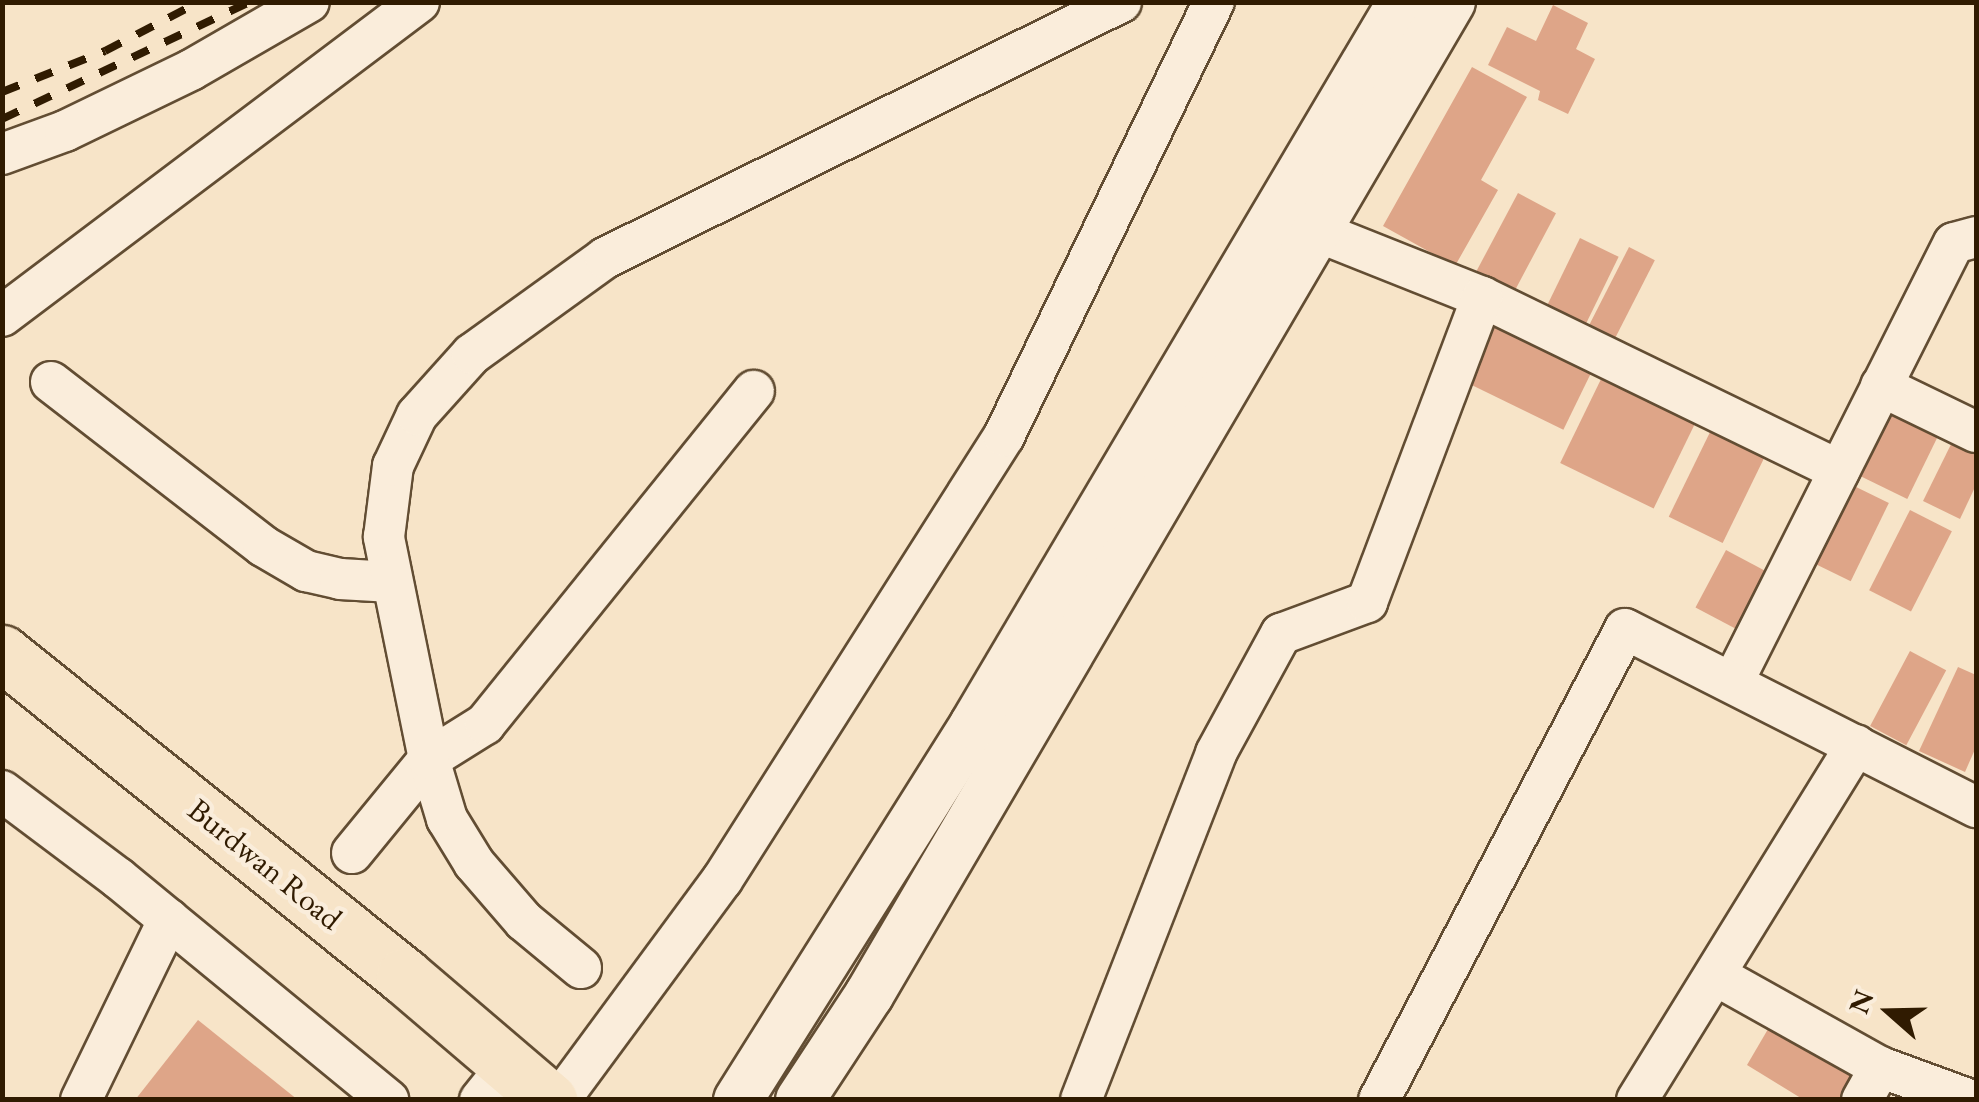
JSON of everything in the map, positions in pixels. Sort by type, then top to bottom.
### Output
[{"type":"main road","name":"Burdwan Road","points":[[2,653],[404,976],[532,1090]]},
{"type":"street","points":[[2,154],[65,131],[192,70],[309,2]]},
{"type":"street","points":[[2,316],[418,2]]},
{"type":"street","points":[[580,968],[542,940],[474,863],[447,819],[429,759],[384,537],[392,466],[416,415],[472,354],[605,258],[1121,2]]},
{"type":"street","points":[[532,1090],[722,880],[1004,436],[1214,2]]},
{"type":"street","points":[[800,1100],[869,995],[1297,224],[1402,2]]},
{"type":"street","points":[[738,1100],[1297,224],[1451,2]]},
{"type":"street","points":[[1297,224],[1482,297],[1839,470]]},
{"type":"street","points":[[1732,682],[1954,243],[1976,237]]},
{"type":"street","points":[[1081,1100],[1216,753],[1281,634],[1367,602],[1482,297]]},
{"type":"street","points":[[51,382],[263,546],[306,572],[340,580],[392,582]]},
{"type":"street","points":[[1882,386],[1976,432]]},
{"type":"street","points":[[352,853],[429,759],[486,724],[754,390]]},
{"type":"street","points":[[1379,1100],[1625,629],[1976,807]]},
{"type":"street","points":[[1637,1100],[1856,745]]},
{"type":"street","points":[[2,791],[170,920],[388,1100]]},
{"type":"street","points":[[81,1100],[170,920]]},
{"type":"street","points":[[1717,976],[1871,1083],[1970,1100]]},
{"type":"building","points":[[1553,5],[1588,23],[1576,49],[1595,59],[1568,114],[1538,100],[1540,91],[1488,65],[1507,27],[1536,41]]},
{"type":"building","points":[[1472,67],[1527,97],[1481,180],[1498,190],[1455,266],[1383,226]]},
{"type":"building","points":[[1518,193],[1556,213],[1513,294],[1475,274]]},
{"type":"building","points":[[1580,238],[1619,257],[1584,328],[1545,309]]},
{"type":"building","points":[[1629,247],[1655,260],[1613,343],[1587,330]]},
{"type":"building","points":[[1488,315],[1594,367],[1563,430],[1457,378]]},
{"type":"building","points":[[1604,373],[1697,419],[1654,508],[1560,463]]},
{"type":"building","points":[[1899,386],[1950,411],[1907,499],[1856,474]]},
{"type":"building","points":[[1964,418],[1976,425],[1976,485],[1960,519],[1923,501]]},
{"type":"building","points":[[1713,426],[1767,452],[1723,543],[1669,517]]},
{"type":"building","points":[[1852,485],[1889,503],[1851,581],[1814,563]]},
{"type":"building","points":[[1910,510],[1952,531],[1911,612],[1869,590]]},
{"type":"building","points":[[1726,550],[1778,578],[1748,635],[1695,607]]},
{"type":"building","points":[[1910,651],[1946,670],[1906,745],[1870,726]]},
{"type":"building","points":[[1958,667],[1976,675],[1976,747],[1965,772],[1919,751]]},
{"type":"building","points":[[198,1020],[298,1100],[135,1100]]},
{"type":"building","points":[[1771,1024],[1855,1075],[1840,1100],[1804,1100],[1747,1065]]},
{"type":"railway","points":[[2,92],[105,51],[199,2]]},
{"type":"railway","points":[[2,119],[249,2]]}]
